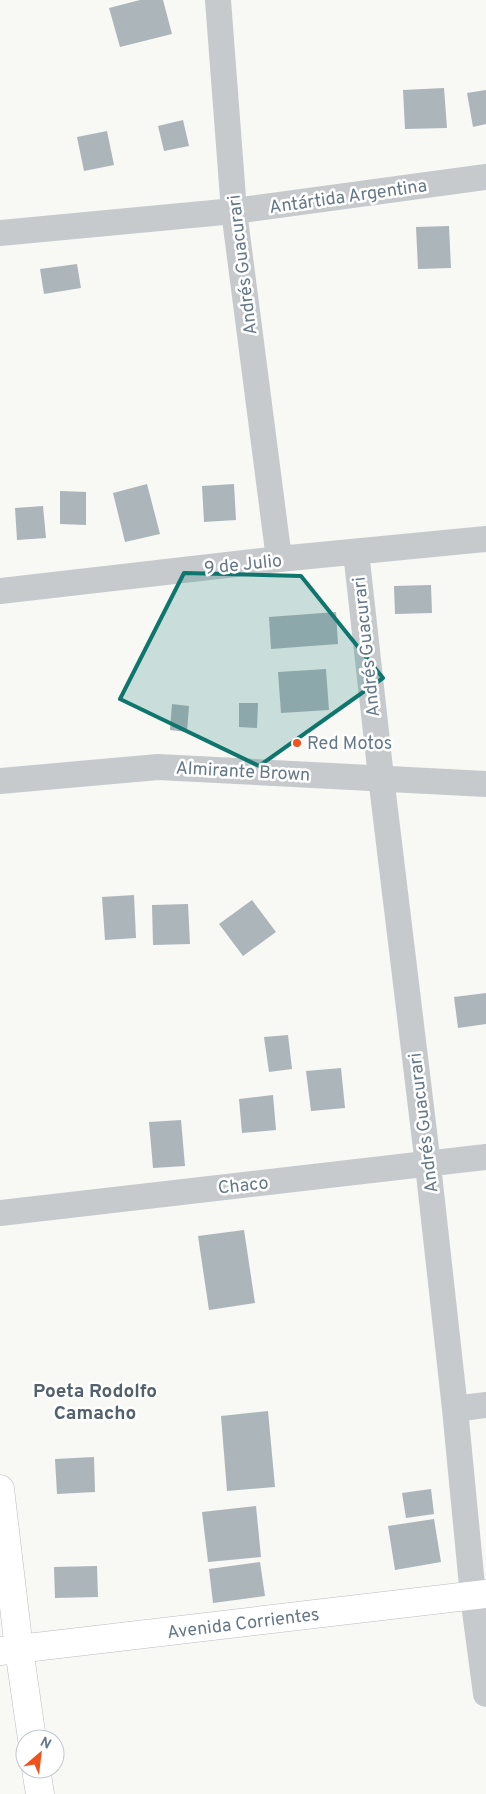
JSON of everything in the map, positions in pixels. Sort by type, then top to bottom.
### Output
[{"type":"main road","points":[[0,1490],[9,1650],[29,1729]]},
{"type":"main road","name":"Avenida Corrientes","points":[[9,1650],[479,1595]]},
{"type":"main road","points":[[38,1779],[40,1794]]},
{"type":"street","name":"Andrés Guacurari","points":[[218,0],[234,211],[279,559]]},
{"type":"street","name":"Antártida Argentina","points":[[0,233],[234,211],[486,177]]},
{"type":"street","name":"9 de Julio","points":[[0,591],[279,559],[486,539]]},
{"type":"street","name":"Andrés Guacurari","points":[[356,552],[455,1409],[479,1595],[486,1694]]},
{"type":"street","name":"Almirante Brown","points":[[0,781],[158,767],[381,777],[486,784]]},
{"type":"street","name":"Chaco","points":[[0,1213],[486,1157]]},
{"type":"street","points":[[455,1409],[486,1405]]},
{"type":"highlighted area","points":[[184,573],[301,576],[383,678],[259,766],[120,699]]},
{"type":"building","points":[[140,0],[163,0],[172,34],[120,47],[109,8]]},
{"type":"building","points":[[444,88],[447,128],[405,129],[403,90]]},
{"type":"building","points":[[486,90],[486,124],[473,127],[467,93]]},
{"type":"building","points":[[183,120],[189,146],[164,151],[158,126]]},
{"type":"building","points":[[107,131],[114,165],[84,171],[77,137]]},
{"type":"building","points":[[449,226],[451,268],[418,269],[416,227]]},
{"type":"building","points":[[77,264],[81,288],[44,294],[40,269]]},
{"type":"building","points":[[147,484],[160,534],[125,542],[113,493]]},
{"type":"building","points":[[234,484],[236,520],[204,522],[202,486]]},
{"type":"building","points":[[60,491],[86,492],[86,525],[60,524]]},
{"type":"building","points":[[43,506],[46,538],[17,540],[15,508]]},
{"type":"building","points":[[431,585],[432,613],[395,614],[394,586]]},
{"type":"building","points":[[336,612],[338,644],[271,649],[269,617]]},
{"type":"building","points":[[326,669],[329,710],[281,713],[278,672]]},
{"type":"building","points":[[239,703],[258,703],[257,728],[239,727]]},
{"type":"building","points":[[172,704],[189,706],[187,732],[170,730]]},
{"type":"building","points":[[134,895],[136,938],[105,940],[102,897]]},
{"type":"building","points":[[252,900],[276,932],[243,956],[219,924]]},
{"type":"building","points":[[188,904],[190,944],[153,945],[152,905]]},
{"type":"building","points":[[486,993],[486,1024],[458,1028],[454,997]]},
{"type":"building","points":[[288,1035],[292,1069],[269,1072],[264,1037]]},
{"type":"building","points":[[341,1068],[345,1108],[311,1111],[306,1071]]},
{"type":"building","points":[[273,1095],[276,1130],[242,1133],[239,1099]]},
{"type":"building","points":[[181,1120],[185,1166],[153,1168],[149,1122]]},
{"type":"building","points":[[244,1230],[255,1303],[209,1310],[198,1236]]},
{"type":"building","points":[[268,1411],[275,1487],[227,1491],[221,1416]]},
{"type":"building","points":[[94,1457],[95,1492],[57,1494],[55,1459]]},
{"type":"building","points":[[431,1489],[434,1514],[406,1518],[402,1493]]},
{"type":"building","points":[[256,1506],[261,1557],[208,1562],[202,1512]]},
{"type":"building","points":[[434,1519],[441,1562],[395,1570],[388,1526]]},
{"type":"building","points":[[260,1562],[265,1596],[213,1603],[209,1569]]},
{"type":"building","points":[[97,1566],[98,1597],[55,1598],[54,1567]]},
{"type":"place","name":"Red Motos","points":[[297,743]]},
{"type":"district","name":"Poeta Rodolfo Camacho","points":[[95,1401]]}]
